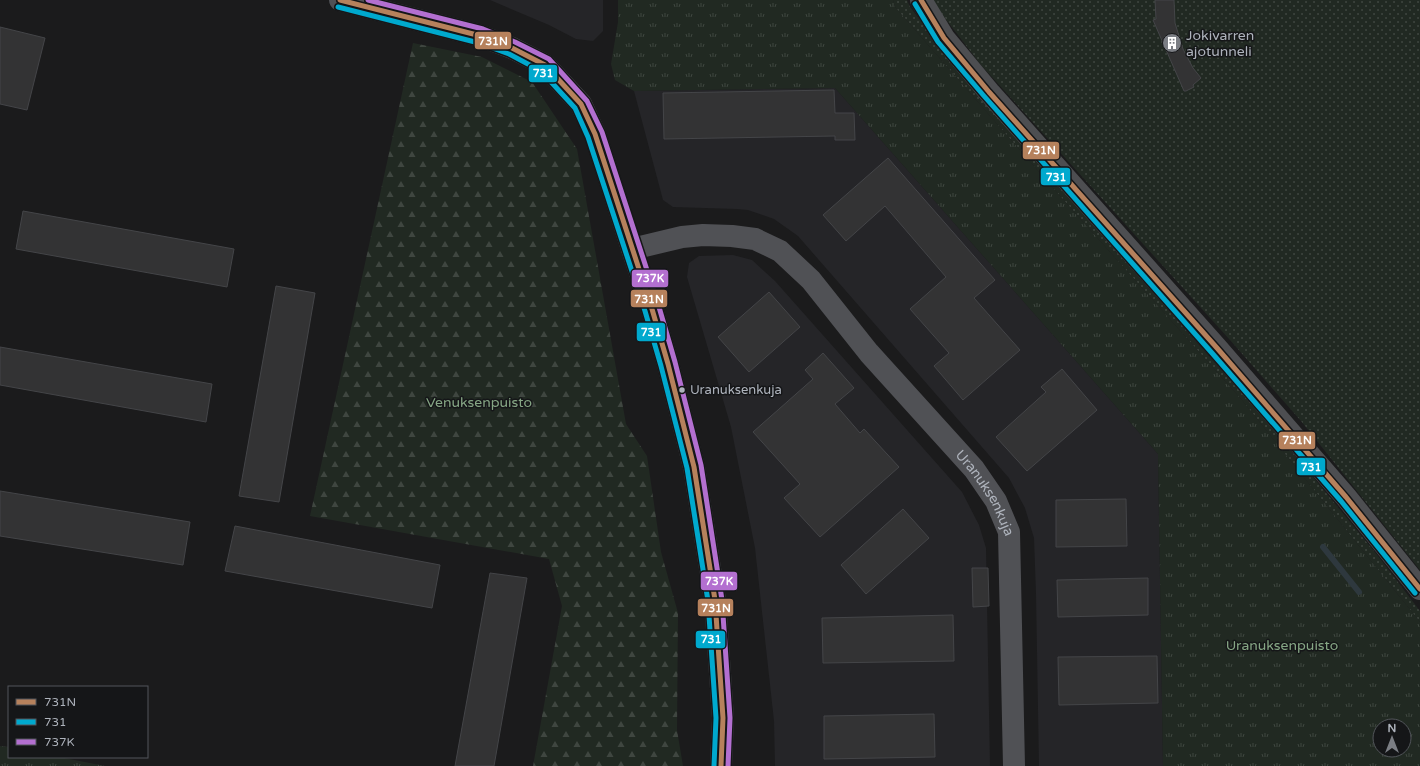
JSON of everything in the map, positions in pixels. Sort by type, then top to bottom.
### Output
[{"type":"highway","points":[[921,0],[944,38],[989,92],[1217,348],[1346,496],[1420,589]]},
{"type":"street","points":[[340,0],[481,36],[512,48],[545,65],[581,104],[595,134],[654,316],[694,467],[715,600],[723,718],[721,766]]},
{"type":"street","name":"Uranuksenkuja","points":[[632,249],[682,237],[703,235],[732,236],[755,239],[780,252],[811,280],[869,353],[974,469],[996,501],[1009,532],[1014,766]]},
{"type":"shaded area","points":[[490,0],[603,0],[603,31],[593,41],[576,39],[549,25]]},
{"type":"shaded area","points":[[835,88],[1158,454],[1163,766],[1039,766],[1034,538],[1025,508],[1009,478],[798,236],[774,219],[748,210],[673,207],[663,200],[634,91]]},
{"type":"shaded area","points":[[733,255],[752,260],[775,281],[962,492],[979,525],[986,548],[990,766],[775,766],[774,721],[755,548],[731,427],[687,277],[689,263],[699,256]]},
{"type":"green space","name":"Uranuksenpuisto","points":[[618,0],[893,0],[895,7],[1060,196],[1241,399],[1420,622],[1420,766],[1163,766],[1158,454],[835,88],[634,91],[615,80],[611,64],[618,22]]},
{"type":"green space","points":[[893,0],[907,0],[910,7],[980,98],[1248,400],[1304,466],[1378,556],[1420,611],[1420,622],[1241,399],[1060,196],[895,7]]},
{"type":"green space","points":[[931,0],[1420,0],[1420,570],[1301,421],[1230,340],[981,65]]},
{"type":"green space","name":"Venuksenpuisto","points":[[413,43],[482,57],[532,82],[577,149],[626,424],[647,456],[661,552],[678,613],[677,730],[683,766],[533,766],[562,606],[549,559],[310,516]]},
{"type":"green space","points":[[0,746],[8,747],[8,758],[64,758],[105,766],[0,766]]},
{"type":"building","name":"Jokivarren ajotunneli","points":[[1155,0],[1174,0],[1175,23],[1183,49],[1193,68],[1201,78],[1193,85],[1194,87],[1186,91],[1184,91],[1153,20],[1156,19]]},
{"type":"building","points":[[0,27],[45,38],[27,110],[0,104]]},
{"type":"building","points":[[834,90],[835,113],[854,113],[855,140],[835,140],[835,136],[664,139],[663,93]]},
{"type":"building","points":[[888,158],[995,280],[974,298],[1020,350],[963,400],[934,366],[949,353],[910,309],[946,277],[885,206],[846,241],[823,215]]},
{"type":"building","points":[[23,211],[234,249],[227,287],[16,249]]},
{"type":"building","points":[[276,286],[315,293],[279,502],[239,496]]},
{"type":"building","points":[[769,292],[800,327],[749,372],[718,337]]},
{"type":"building","points":[[0,347],[212,384],[206,422],[0,385]]},
{"type":"building","points":[[823,353],[854,388],[835,404],[860,433],[864,429],[899,467],[820,537],[784,498],[800,484],[753,432],[813,379],[805,370]]},
{"type":"building","points":[[1062,369],[1097,410],[1027,471],[996,437],[1046,392],[1041,387]]},
{"type":"building","points":[[0,491],[190,522],[183,565],[0,536]]},
{"type":"building","points":[[1126,499],[1127,546],[1056,547],[1056,500]]},
{"type":"building","points":[[903,509],[929,538],[866,594],[841,565]]},
{"type":"building","points":[[235,526],[440,565],[432,608],[225,571]]},
{"type":"building","points":[[972,568],[988,568],[989,606],[973,607]]},
{"type":"building","points":[[490,573],[527,578],[494,766],[455,766]]},
{"type":"building","points":[[1148,578],[1148,615],[1058,617],[1057,580]]},
{"type":"building","points":[[953,615],[954,661],[823,663],[822,618]]},
{"type":"building","points":[[1157,656],[1158,703],[1059,705],[1058,657]]},
{"type":"building","points":[[934,714],[935,757],[824,759],[824,716]]},
{"type":"waterway","points":[[1323,547],[1359,592]]},
{"type":"transit line","name":"731N","points":[[340,0],[481,36],[512,48],[545,65],[581,104],[595,134],[652,309],[668,364],[694,467],[715,600],[723,718],[721,766]]},
{"type":"transit line","name":"737K","points":[[368,0],[483,29],[515,42],[549,59],[587,101],[602,132],[659,307],[675,362],[701,465],[722,600],[730,718],[728,766]]},
{"type":"transit line","name":"731N","points":[[921,0],[944,38],[989,92],[1217,348],[1346,497],[1420,589]]},
{"type":"transit line","name":"731","points":[[915,4],[938,42],[1341,501],[1415,593]]},
{"type":"transit line","name":"731","points":[[338,7],[479,43],[509,54],[541,71],[575,108],[588,137],[645,311],[661,366],[687,468],[708,601],[716,718],[714,766]]},
{"type":"place","name":"Jokivarren ajotunneli","points":[[1172,43]]},
{"type":"place","name":"Uranuksenkuja","points":[[682,390]]}]
